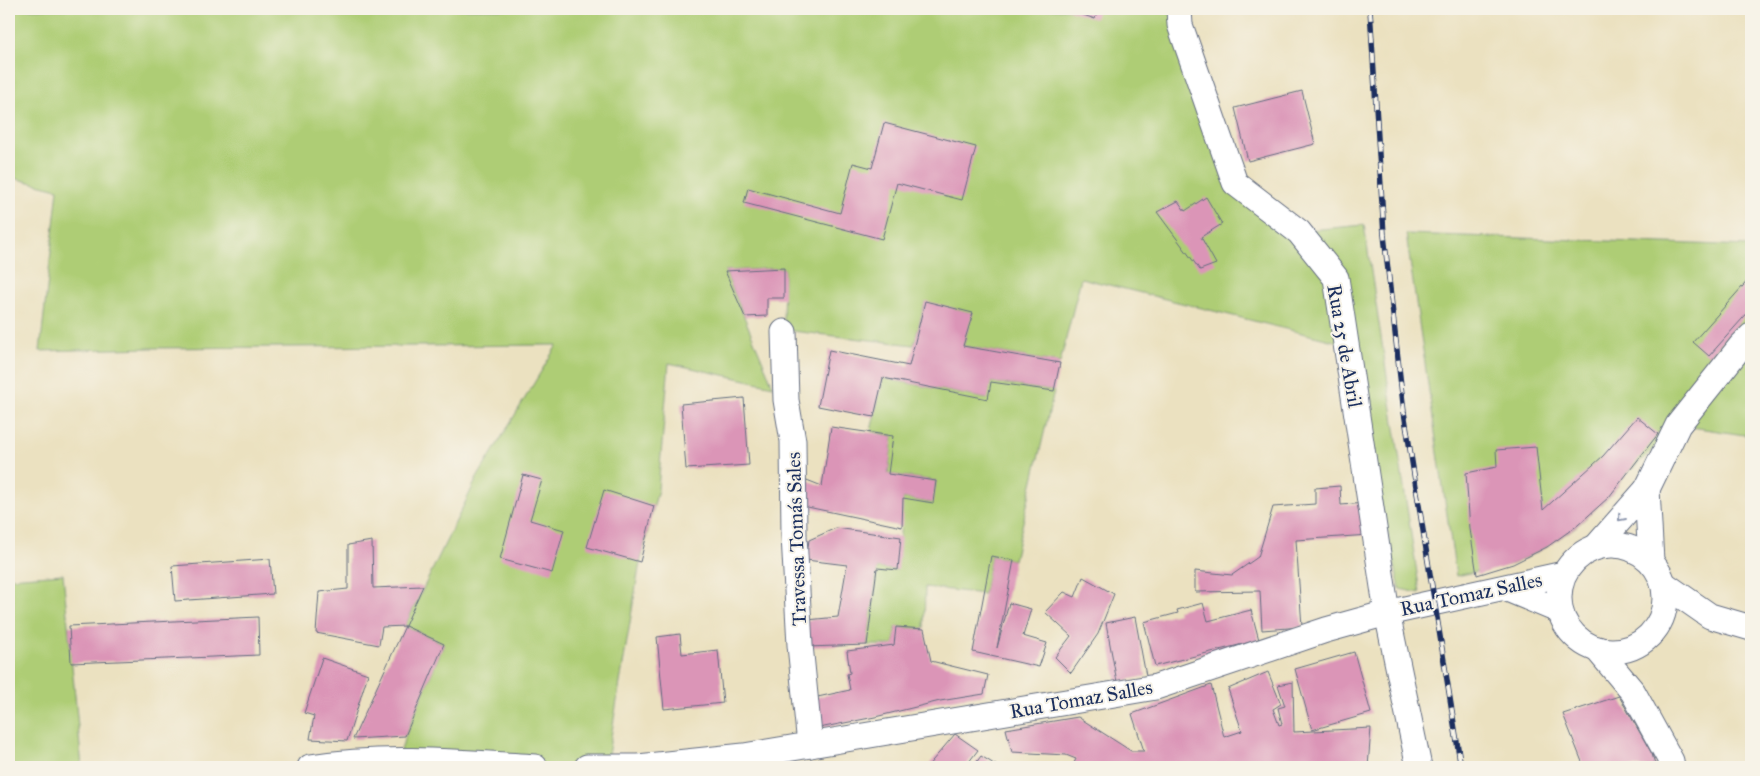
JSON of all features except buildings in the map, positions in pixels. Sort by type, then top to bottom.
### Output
[{"type":"street","name":"Rua 25 de Abril","points":[[1179,9],[1180,25],[1235,183],[1298,232],[1336,278],[1387,613],[1418,767]]},
{"type":"street","name":"Travessa Tomás Sales","points":[[784,332],[786,400],[793,441],[794,536],[800,636],[810,745]]},
{"type":"street","points":[[1596,547],[1647,489],[1678,424],[1751,336]]},
{"type":"street","points":[[1647,489],[1650,561]]},
{"type":"street","points":[[1610,544],[1625,546],[1639,552],[1650,561],[1664,584],[1665,597],[1664,611],[1659,623],[1651,634],[1642,642],[1628,649],[1613,651],[1598,649],[1584,644],[1573,635],[1565,624],[1558,598],[1559,586],[1572,562],[1583,553],[1596,547],[1610,544]]},
{"type":"street","name":"Rua Tomaz Salles","points":[[586,767],[638,767],[744,756],[1156,688],[1326,630],[1387,613],[1564,574]]},
{"type":"street","points":[[1664,584],[1710,616],[1751,628]]},
{"type":"street","points":[[1505,588],[1560,611]]},
{"type":"street","points":[[1659,623],[1710,616]]},
{"type":"street","points":[[1633,692],[1642,642]]},
{"type":"street","points":[[1598,649],[1633,692],[1671,760],[1672,767]]},
{"type":"street","points":[[310,767],[335,763],[431,760],[535,767]]},
{"type":"green space","points":[[11,9],[1179,9],[1235,183],[1299,231],[1364,225],[1420,593],[1400,589],[1346,344],[1081,278],[1060,363],[963,346],[972,313],[925,302],[914,345],[783,330],[784,268],[725,271],[773,386],[669,363],[658,489],[639,568],[606,767],[333,767],[398,761],[405,736],[444,644],[405,626],[477,478],[557,345],[150,348],[40,351],[58,189],[9,177],[9,19]]},
{"type":"green space","points":[[1406,234],[1751,246],[1751,436],[1678,425],[1626,475],[1609,497],[1578,525],[1547,547],[1513,564],[1456,576]]},
{"type":"green space","points":[[883,378],[987,399],[991,382],[1054,391],[1014,560],[991,556],[984,594],[925,587],[924,629],[896,627],[894,645],[867,645],[877,568],[897,570],[903,498],[932,503],[936,481],[888,474],[893,436],[871,431]]},
{"type":"green space","points":[[63,574],[82,767],[9,767],[9,578]]},
{"type":"green space","points":[[763,753],[753,767],[606,767]]},
{"type":"railway","points":[[1370,9],[1384,235],[1404,412],[1461,767]]}]
